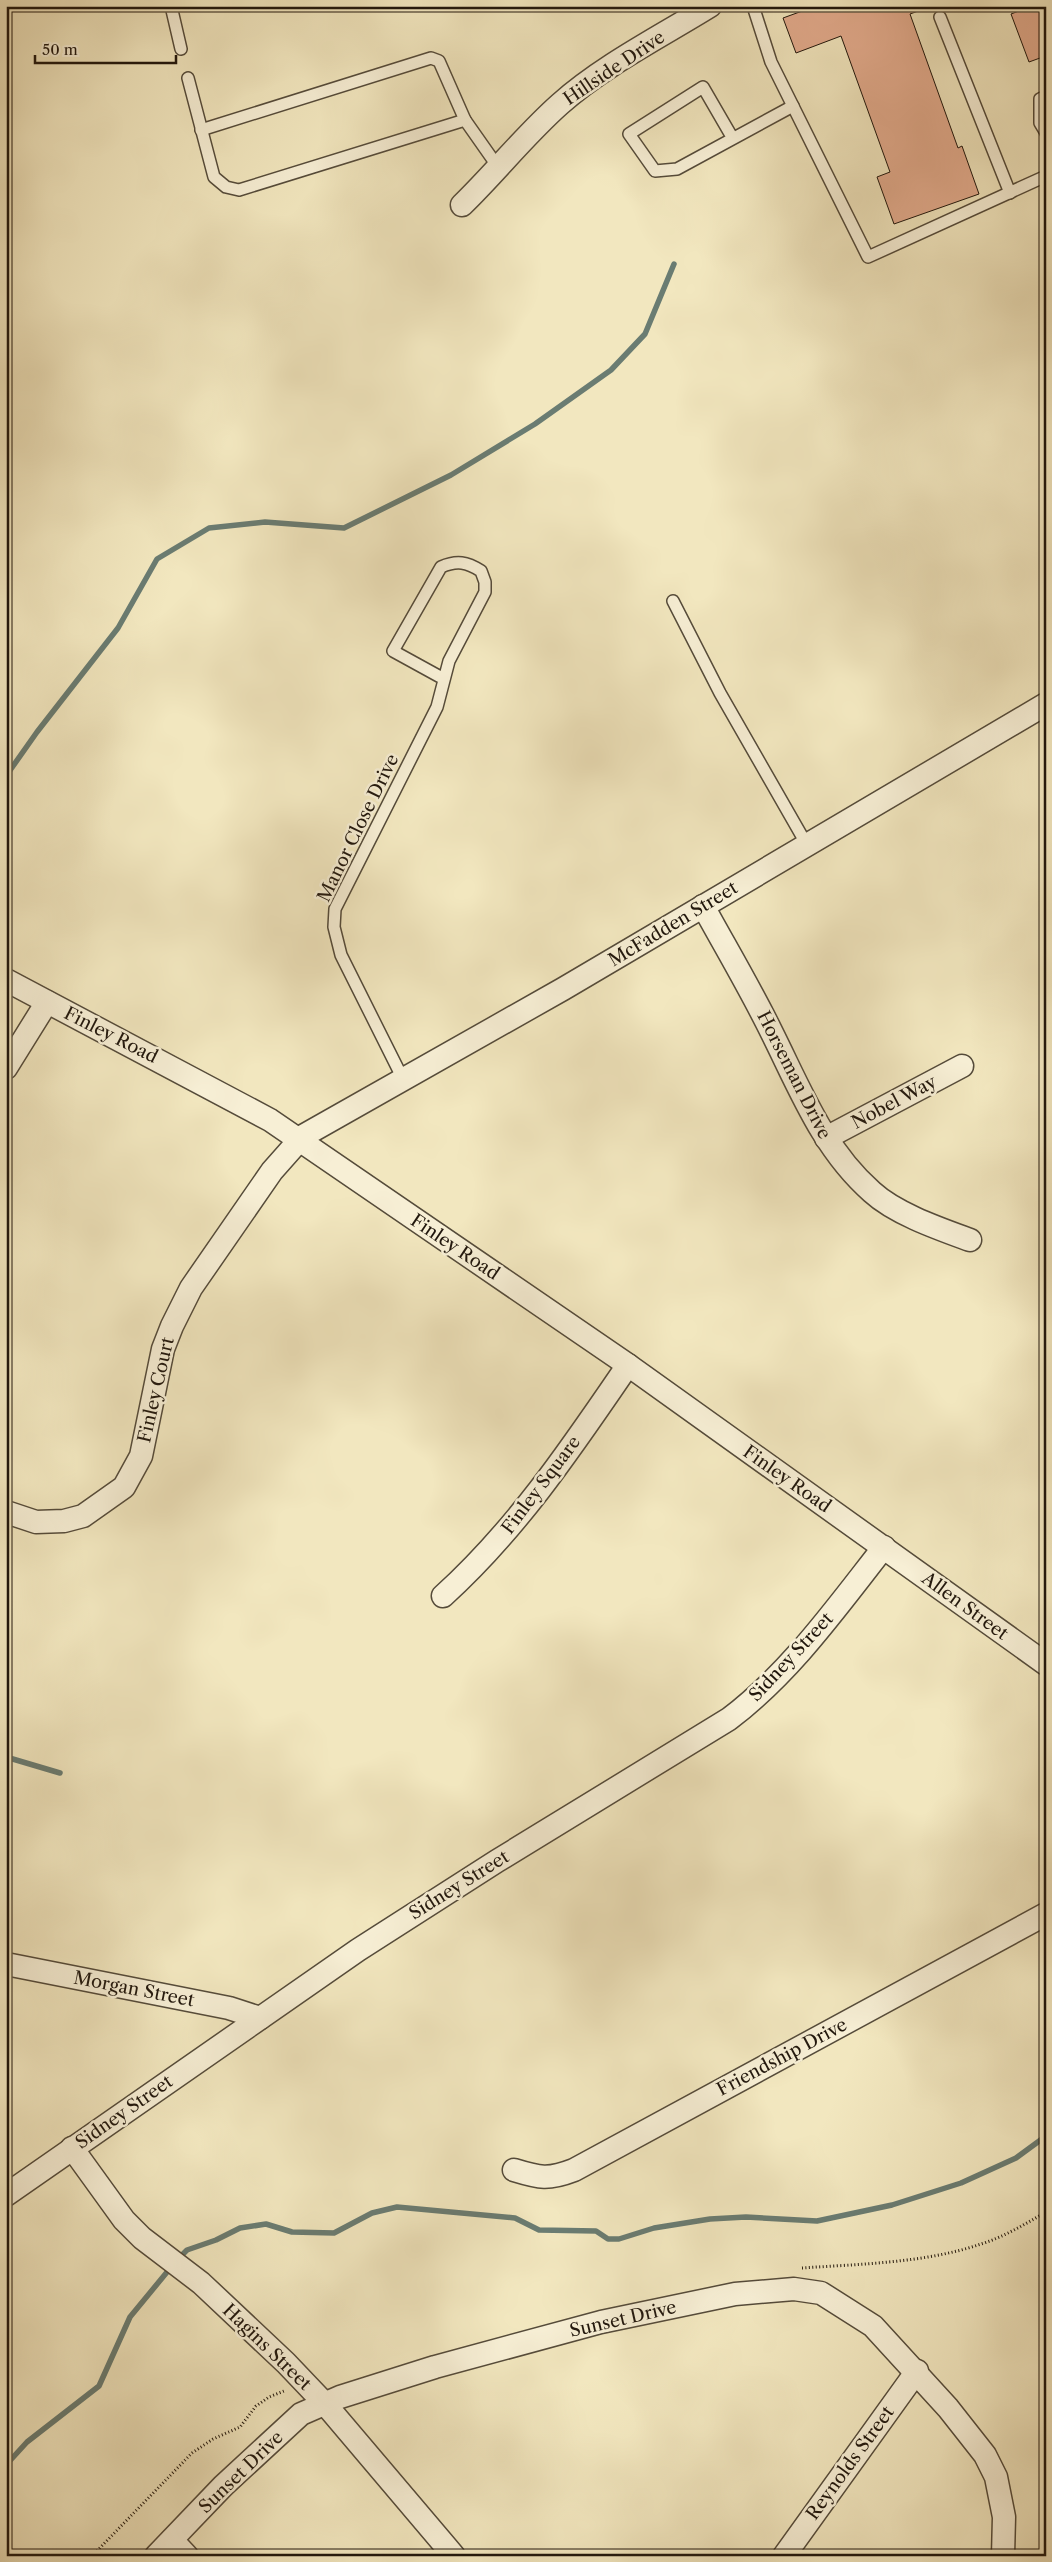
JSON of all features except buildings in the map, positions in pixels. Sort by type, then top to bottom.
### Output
[{"type":"street","name":"Hillside Drive","points":[[462,205],[536,126],[587,83],[710,6]]},
{"type":"street","name":"McFadden Street","points":[[299,1140],[703,906],[1046,704]]},
{"type":"street","name":"Horseman Drive","points":[[703,906],[772,1032],[801,1095],[832,1149],[872,1193],[924,1224],[970,1240]]},
{"type":"street","name":"Finley Road","points":[[6,980],[270,1120],[628,1365],[884,1547]]},
{"type":"street","points":[[6,1068],[47,1002]]},
{"type":"street","name":"Nobel Way","points":[[826,1138],[962,1066]]},
{"type":"street","name":"Finley Court","points":[[6,1512],[36,1522],[64,1521],[82,1516],[124,1487],[141,1456],[163,1348],[183,1303],[235,1223],[272,1171],[299,1140]]},
{"type":"street","name":"Finley Square","points":[[443,1596],[481,1560],[548,1480],[628,1365]]},
{"type":"street","name":"Allen Street","points":[[884,1547],[1046,1664]]},
{"type":"street","name":"Sidney Street","points":[[6,2195],[358,1950],[497,1861],[730,1719],[754,1700],[813,1638],[884,1547]]},
{"type":"street","name":"Friendship Drive","points":[[514,2170],[541,2178],[552,2178],[574,2170],[1046,1914]]},
{"type":"street","name":"Morgan Street","points":[[6,1964],[229,2008],[260,2018]]},
{"type":"street","name":"Hagins Street","points":[[72,2148],[124,2220],[246,2324],[326,2405],[454,2556]]},
{"type":"street","name":"Sunset Drive","points":[[172,2551],[223,2486],[301,2414],[326,2405],[340,2397],[435,2367],[601,2322],[735,2294],[794,2289],[821,2293],[873,2326],[917,2371],[985,2454],[996,2477],[1004,2517],[1003,2556]]},
{"type":"street","name":"Reynolds Street","points":[[784,2556],[917,2371]]},
{"type":"lane","points":[[171,6],[181,49]]},
{"type":"lane","points":[[753,6],[771,62],[868,256],[1010,194],[1046,176]]},
{"type":"lane","points":[[940,16],[1010,194]]},
{"type":"lane","points":[[201,130],[431,58],[440,60],[465,120],[498,167]]},
{"type":"lane","points":[[188,78],[214,177],[226,187],[239,190],[465,120]]},
{"type":"lane","points":[[732,137],[704,87],[629,134],[655,171],[677,169],[732,137],[793,106]]},
{"type":"lane","points":[[1046,96],[1040,99],[1040,123],[1046,133]]},
{"type":"lane","name":"Manor Close Drive","points":[[403,1079],[341,955],[334,927],[335,909],[438,706],[449,661],[485,592],[485,582],[481,571],[473,566],[452,562],[441,567],[393,651],[444,679]]},
{"type":"lane","points":[[673,601],[720,693],[807,845]]},
{"type":"waterway","points":[[6,776],[37,732],[118,628],[157,559],[209,528],[265,522],[344,528],[451,475],[535,424],[611,370],[645,334],[674,264]]},
{"type":"waterway","points":[[6,1757],[60,1773]]},
{"type":"waterway","points":[[178,2259],[187,2250],[216,2240],[240,2228],[266,2224],[292,2232],[334,2233],[372,2213],[397,2207],[515,2218],[539,2230],[596,2231],[608,2239],[619,2239],[654,2228],[710,2219],[746,2217],[817,2221],[892,2205],[961,2183],[1016,2158],[1046,2136]]},
{"type":"waterway","points":[[6,2465],[27,2442],[99,2386],[130,2317],[172,2266]]}]
